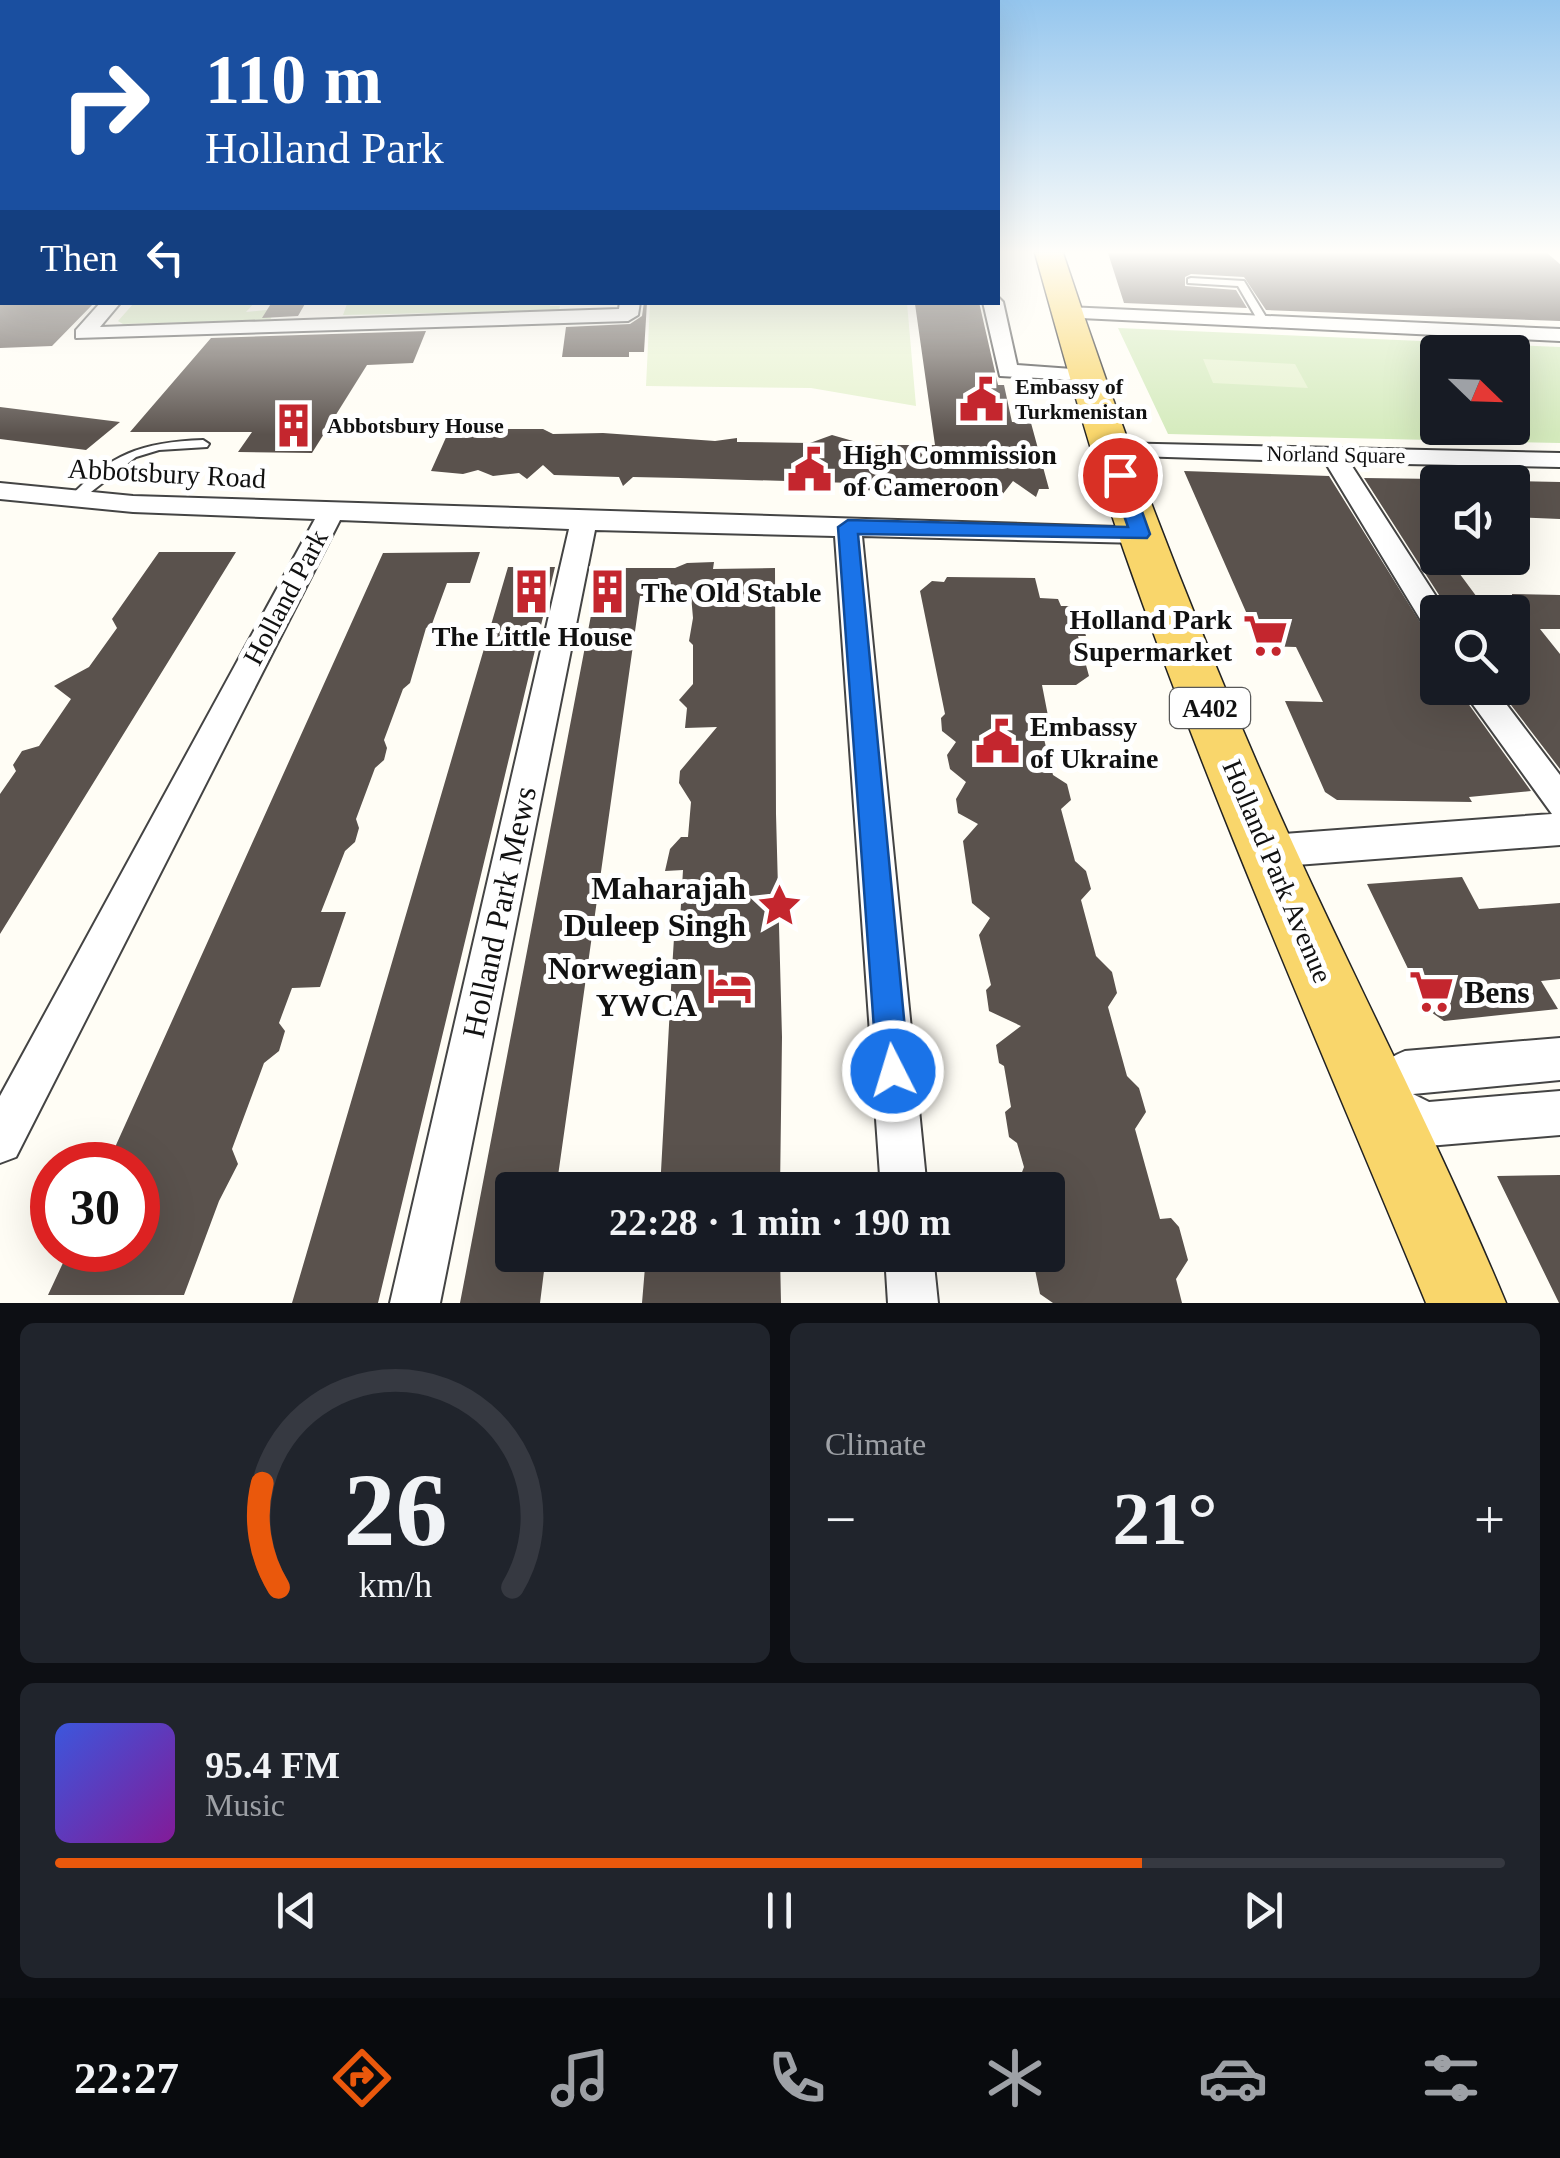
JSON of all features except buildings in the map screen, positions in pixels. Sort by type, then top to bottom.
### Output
[{"type":"main road","name":"Holland Park Avenue","points":[[1067,314],[1140,534],[1270,851],[1466,1303]]},
{"type":"street","points":[[101,314],[83,334],[628,314]]},
{"type":"street","points":[[314,326],[321,314]]},
{"type":"street","points":[[996,314],[1008,371],[1086,376]]},
{"type":"street","points":[[1067,314],[1560,335]]},
{"type":"street","name":"Norland Square","points":[[1111,450],[1560,460]]},
{"type":"street","points":[[1332,453],[1420,595]]},
{"type":"street","name":"Abbotsbury Road","points":[[0,491],[74,500],[332,511]]},
{"type":"street","name":"Holland Park","points":[[0,1140],[332,511],[1140,534]]},
{"type":"street","name":"Holland Park Mews","points":[[415,1303],[584,521]]},
{"type":"street","points":[[848,527],[902,1172]]},
{"type":"street","points":[[1489,705],[1560,802]]},
{"type":"street","points":[[1270,851],[1560,829]]},
{"type":"street","points":[[1560,1060],[1405,1072],[1376,1100],[1428,1124],[1560,1113]]},
{"type":"street","points":[[910,1272],[913,1303]]},
{"type":"lane","points":[[1259,314],[1264,322]]},
{"type":"lane","points":[[74,500],[132,451],[154,444],[203,444]]},
{"type":"green space","points":[[124,314],[273,314],[270,320],[123,324],[118,321]]},
{"type":"green space","points":[[649,314],[908,314],[916,406],[811,388],[646,386]]},
{"type":"green space","points":[[1118,328],[1420,341],[1420,440],[1168,434]]},
{"type":"green space","points":[[1530,346],[1560,347],[1560,443],[1530,442]]},
{"type":"green space","points":[[1203,359],[1295,364],[1308,388],[1213,383]]},
{"type":"place","name":"Embassy of Turkmenistan","points":[[982,399]]},
{"type":"place","name":"Abbotsbury House","points":[[294,425]]},
{"type":"place","name":"High Commission of Cameroon","points":[[810,470]]},
{"type":"place","name":"The Little House","points":[[532,591]]},
{"type":"place","name":"The Old Stable","points":[[608,592]]},
{"type":"place","name":"Holland Park Supermarket","points":[[1265,635]]},
{"type":"place","name":"Embassy of Ukraine","points":[[997,742]]},
{"type":"place","name":"Maharajah Duleep Singh","points":[[779,906]]},
{"type":"place","name":"Norwegian YWCA","points":[[730,986]]},
{"type":"place","name":"Bens","points":[[1431,992]]},
{"type":"route","points":[[893,1071],[848,527],[1140,534],[1120,475]]}]
